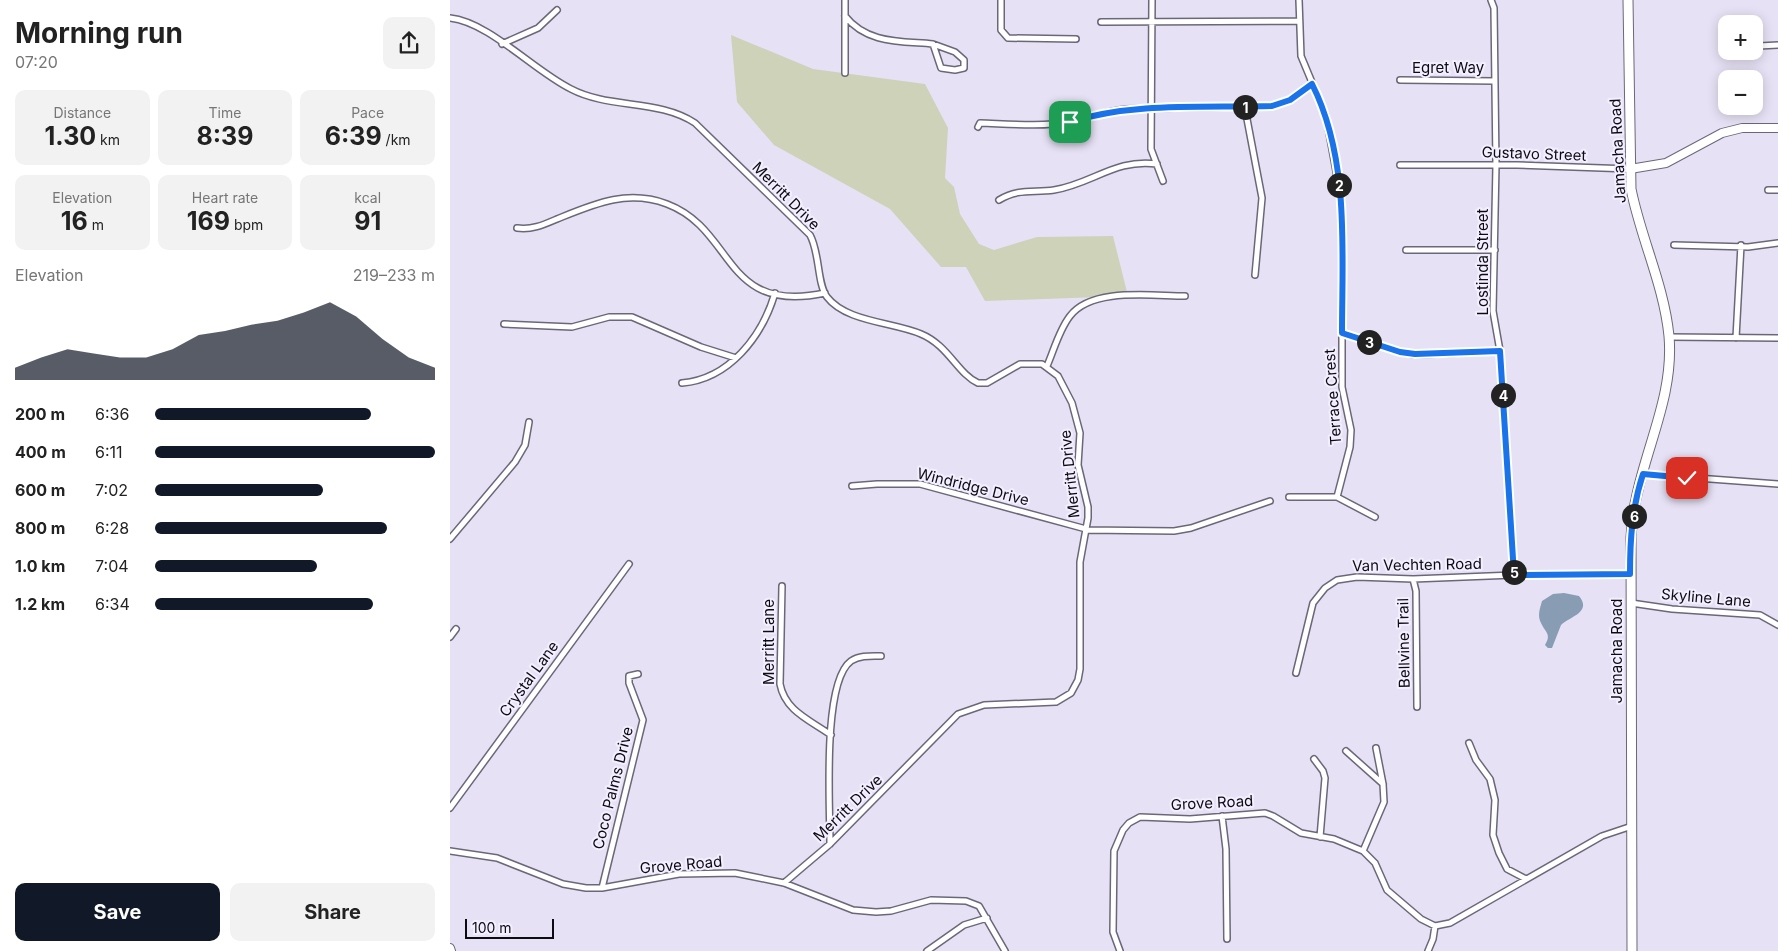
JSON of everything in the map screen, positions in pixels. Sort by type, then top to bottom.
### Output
[{"type":"main road","name":"Jamacha Road","points":[[1628,0],[1630,169],[1636,212],[1664,299],[1669,338],[1667,389],[1636,499],[1630,537],[1632,951]]},
{"type":"street","points":[[845,0],[845,73]]},
{"type":"street","points":[[1001,0],[1001,30],[1008,38],[1076,39]]},
{"type":"street","points":[[1152,0],[1151,149],[1163,181]]},
{"type":"street","name":"Terrace Crest","points":[[1299,0],[1301,56],[1326,116],[1342,204],[1342,387],[1351,430],[1348,457],[1338,497]]},
{"type":"street","name":"Lostinda Street","points":[[1491,0],[1494,8],[1496,165],[1493,311],[1500,351],[1514,575]]},
{"type":"street","points":[[502,44],[538,28],[557,10]]},
{"type":"street","points":[[845,16],[860,31],[873,38],[933,44],[955,52],[964,60],[964,68],[955,70],[941,68],[933,44]]},
{"type":"street","name":"Merritt Drive","points":[[450,18],[474,25],[548,76],[581,94],[602,100],[675,113],[695,123],[810,235],[815,245],[825,293]]},
{"type":"street","points":[[1101,22],[1299,21]]},
{"type":"street","points":[[1763,46],[1778,45]]},
{"type":"street","name":"Egret Way","points":[[1400,80],[1495,81]]},
{"type":"street","points":[[978,126],[980,123],[1045,124],[1070,122],[1109,111],[1247,107],[1281,104],[1312,84]]},
{"type":"street","points":[[1247,107],[1247,119],[1262,198],[1255,274]]},
{"type":"street","name":"Gustavo Street","points":[[1400,165],[1496,165],[1630,169],[1666,163],[1722,133],[1742,128],[1778,128]]},
{"type":"street","points":[[999,200],[1011,192],[1054,190],[1070,186],[1105,170],[1129,164],[1145,162],[1157,164]]},
{"type":"street","points":[[1768,190],[1778,190]]},
{"type":"street","points":[[517,228],[531,229],[613,198],[632,197],[659,201],[691,216],[705,230],[743,278],[761,290],[789,297],[825,293],[836,306],[846,312],[895,325],[931,339],[950,354],[978,383],[987,382],[1020,364],[1036,362],[1047,366],[1071,315],[1089,302],[1107,297],[1185,296]]},
{"type":"street","points":[[1674,245],[1741,245],[1748,247],[1778,243]]},
{"type":"street","points":[[1736,338],[1741,245]]},
{"type":"street","points":[[1406,250],[1495,250]]},
{"type":"street","points":[[682,383],[700,382],[736,358],[757,335],[770,311],[775,293]]},
{"type":"street","points":[[504,324],[572,328],[609,317],[632,317],[701,347],[736,358]]},
{"type":"street","points":[[1342,333],[1400,352],[1415,354],[1500,351]]},
{"type":"street","points":[[1669,338],[1778,338]]},
{"type":"street","name":"Merritt Drive","points":[[784,883],[830,844],[958,714],[984,705],[1056,702],[1071,693],[1078,680],[1080,669],[1080,562],[1088,507],[1078,465],[1080,433],[1067,392],[1058,376],[1047,366]]},
{"type":"street","points":[[450,539],[515,462],[525,445],[529,422]]},
{"type":"street","points":[[1643,474],[1778,484]]},
{"type":"street","name":"Windridge Drive","points":[[852,486],[920,484],[1086,530],[1174,531],[1191,528],[1270,500]]},
{"type":"street","points":[[1289,498],[1338,497],[1375,517]]},
{"type":"street","name":"Crystal Lane","points":[[450,808],[629,564]]},
{"type":"street","name":"Van Vechten Road","points":[[1296,673],[1313,603],[1325,588],[1337,580],[1356,576],[1413,579],[1514,575],[1630,574]]},
{"type":"street","name":"Bellvine Trail","points":[[1413,579],[1416,591],[1417,707]]},
{"type":"street","name":"Merritt Lane","points":[[782,586],[780,684],[782,694],[788,705],[831,735]]},
{"type":"street","name":"Skyline Lane","points":[[1630,603],[1672,609],[1760,615],[1778,625]]},
{"type":"street","points":[[450,636],[456,629]]},
{"type":"street","points":[[830,844],[831,735],[834,696],[845,668],[858,657],[881,656]]},
{"type":"street","name":"Coco Palms Drive","points":[[602,888],[643,720],[629,682],[629,676],[638,674]]},
{"type":"street","points":[[1469,743],[1476,760],[1490,779],[1495,800],[1493,835],[1499,853],[1507,869],[1526,879]]},
{"type":"street","points":[[1363,851],[1384,802],[1383,784],[1376,748]]},
{"type":"street","points":[[1346,751],[1383,784]]},
{"type":"street","points":[[1314,759],[1323,771],[1325,778],[1320,837]]},
{"type":"street","name":"Grove Road","points":[[1120,951],[1113,932],[1114,851],[1123,830],[1140,817],[1190,819],[1264,813],[1273,816],[1301,833],[1348,844],[1363,851],[1376,863],[1387,890],[1421,919],[1435,926]]},
{"type":"street","points":[[1222,816],[1226,849],[1227,939]]},
{"type":"street","points":[[1428,951],[1433,939],[1435,926],[1450,923],[1602,836],[1632,826]]},
{"type":"street","name":"Grove Road","points":[[450,851],[509,861],[564,884],[602,888],[648,879],[699,873],[735,873],[784,883],[853,910],[891,911],[931,900],[966,900],[977,904],[1005,951]]},
{"type":"street","points":[[927,951],[964,925],[987,918]]},
{"type":"green space","points":[[731,35],[813,69],[925,84],[948,128],[945,178],[954,187],[960,214],[979,244],[994,250],[1037,237],[1113,236],[1128,296],[985,301],[966,267],[941,267],[890,209],[774,145],[737,102]]},
{"type":"water","points":[[1564,593],[1579,596],[1582,601],[1582,610],[1561,625],[1552,648],[1548,648],[1545,645],[1548,636],[1539,618],[1541,604],[1542,601],[1553,594]]},
{"type":"route","points":[[1070,122],[1099,113],[1126,109],[1272,106],[1290,100],[1312,84],[1326,116],[1342,204],[1342,333],[1400,352],[1415,354],[1500,351],[1514,575],[1630,574],[1630,537],[1636,499],[1643,474],[1687,478]]}]
